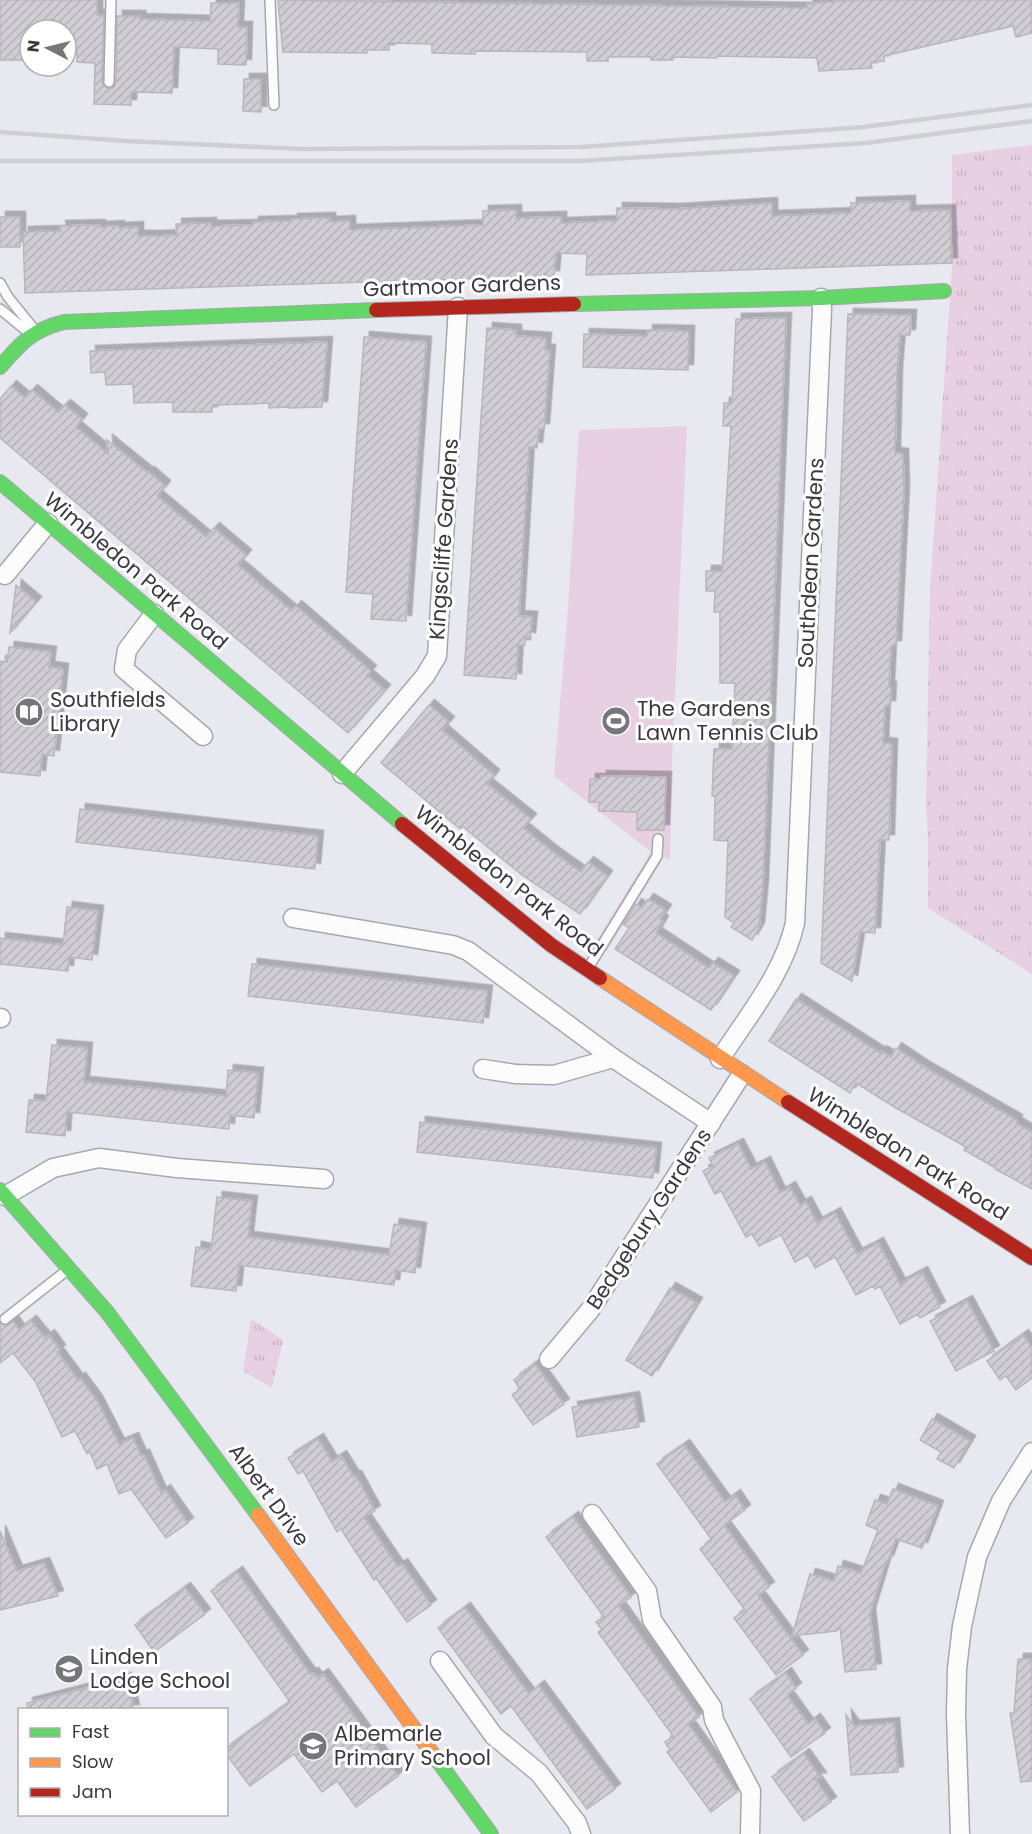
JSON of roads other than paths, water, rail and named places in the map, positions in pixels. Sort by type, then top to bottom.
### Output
[{"type":"street","name":"Gartmoor Gardens","points":[[33,332],[44,326],[64,322],[458,307],[821,298],[944,291]]},
{"type":"street","name":"Southdean Gardens","points":[[720,1059],[781,963],[791,942],[795,923],[822,321],[821,298]]},
{"type":"street","name":"Kingscliffe Gardens","points":[[342,774],[425,675],[437,656],[458,307]]},
{"type":"street","points":[[0,367],[33,332]]},
{"type":"street","name":"Wimbledon Park Road","points":[[0,483],[342,774],[551,945],[742,1074],[1032,1258]]},
{"type":"street","points":[[5,574],[48,523]]},
{"type":"street","points":[[154,614],[127,650],[124,669],[203,736]]},
{"type":"street","points":[[293,918],[453,945],[468,951],[613,1058],[711,1123]]},
{"type":"street","points":[[483,1069],[515,1074],[554,1075],[613,1058]]},
{"type":"street","name":"Bedgebury Gardens","points":[[549,1359],[590,1311],[742,1074]]},
{"type":"street","points":[[3,1193],[53,1167],[99,1158],[177,1168],[324,1179]]},
{"type":"street","name":"Albert Drive","points":[[3,1193],[140,1354],[491,1834]]},
{"type":"street","points":[[960,1834],[956,1714],[957,1669],[962,1626],[977,1557],[1001,1501],[1032,1452]]},
{"type":"street","points":[[592,1514],[647,1591],[652,1620],[712,1707],[714,1720],[751,1791],[750,1834]]},
{"type":"street","points":[[440,1661],[494,1736],[539,1773],[577,1823],[581,1834]]},
{"type":"lane","points":[[109,82],[111,0]]},
{"type":"lane","points":[[270,0],[274,105]]},
{"type":"lane","points":[[0,284],[33,332]]},
{"type":"lane","points":[[0,309],[33,332]]},
{"type":"lane","points":[[586,970],[657,856],[658,840]]},
{"type":"lane","points":[[5,1319],[68,1270]]},
{"type":"railway","points":[[0,132],[126,141],[303,149],[581,147],[864,127],[1032,105]]},
{"type":"railway","points":[[0,161],[580,161],[866,143],[1032,121]]},
{"type":"place","name":"Southfields Library","points":[[29,712]]},
{"type":"place","name":"The Gardens Lawn Tennis Club","points":[[616,721]]},
{"type":"place","name":"Linden Lodge School","points":[[69,1669]]},
{"type":"place","name":"Albemarle Primary School","points":[[313,1746]]}]
